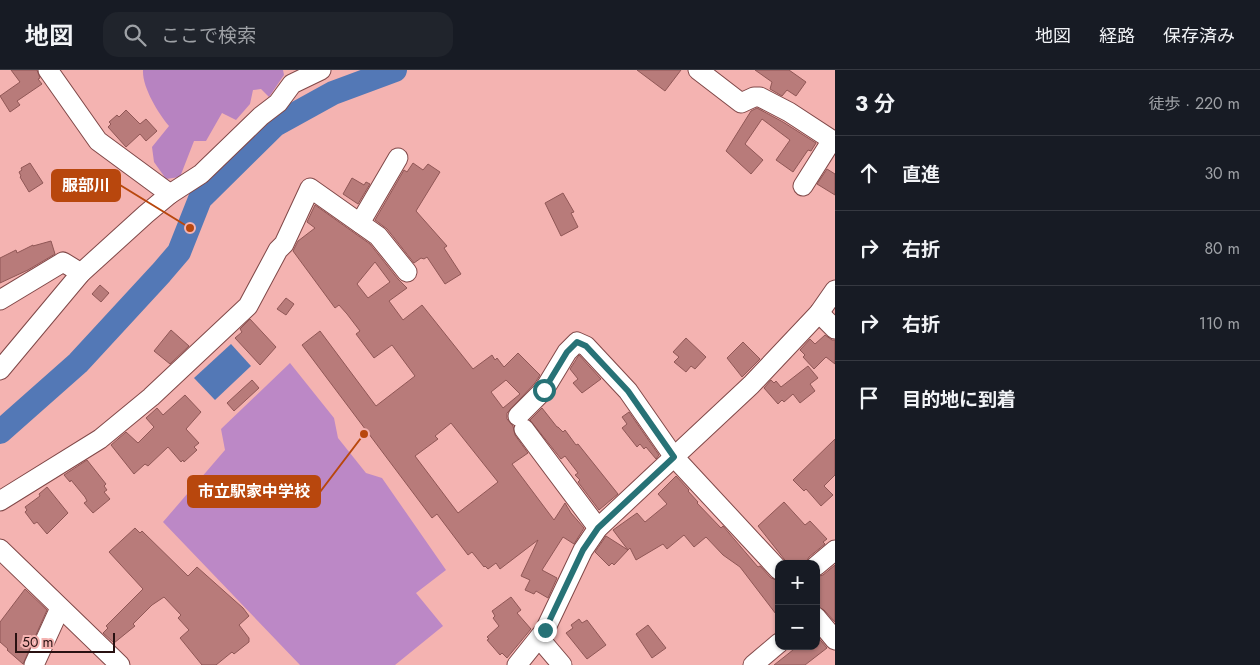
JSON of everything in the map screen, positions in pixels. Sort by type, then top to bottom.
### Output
[{"type":"street","points":[[48,70],[98,141],[170,194]]},
{"type":"street","points":[[0,370],[81,273],[170,194],[201,174],[261,116],[278,103],[292,84],[321,70]]},
{"type":"street","points":[[698,70],[741,102],[760,96],[790,112],[834,141],[803,186]]},
{"type":"street","points":[[360,223],[398,158]]},
{"type":"street","points":[[0,501],[100,439],[151,398],[248,306],[278,250],[284,244],[310,188],[378,236],[407,272]]},
{"type":"street","points":[[0,300],[63,262],[81,273]]},
{"type":"street","points":[[517,665],[545,630],[583,550],[598,528],[751,385],[819,313],[835,290]]},
{"type":"street","points":[[819,313],[835,329]]},
{"type":"street","points":[[598,528],[521,422],[544,390],[567,352],[577,342],[586,346],[628,391],[674,457],[775,566]]},
{"type":"street","points":[[0,549],[120,665]]},
{"type":"street","points":[[820,563],[835,550]]},
{"type":"street","points":[[34,665],[60,608]]},
{"type":"street","points":[[820,621],[833,634]]},
{"type":"street","points":[[539,638],[562,665]]},
{"type":"street","points":[[753,665],[775,646]]},
{"type":"shaded area","points":[[143,70],[283,70],[284,75],[269,97],[261,89],[253,90],[250,104],[236,120],[222,113],[206,141],[194,141],[180,177],[166,179],[154,162],[152,147],[169,126],[148,92],[143,77]]},
{"type":"shaded area","points":[[290,363],[334,418],[338,438],[366,473],[382,478],[446,570],[416,593],[443,626],[395,665],[300,665],[163,522],[225,450],[221,429]]},
{"type":"water","points":[[231,344],[251,366],[215,400],[194,378]]},
{"type":"building","points":[[11,70],[37,70],[40,78],[38,79],[42,84],[17,101],[20,105],[10,112],[0,96],[20,82]]},
{"type":"building","points":[[637,70],[681,70],[665,91]]},
{"type":"building","points":[[755,70],[789,70],[806,82],[796,96],[787,90],[782,96],[770,89],[772,82]]},
{"type":"building","points":[[757,108],[816,143],[811,151],[808,150],[793,172],[776,160],[790,140],[762,119],[745,144],[763,160],[751,174],[726,151],[751,111]]},
{"type":"building","points":[[126,110],[140,124],[146,119],[157,131],[146,141],[140,134],[126,147],[108,127],[111,124],[109,122],[117,115],[119,117]]},
{"type":"building","points":[[30,163],[43,183],[29,192],[19,172],[22,170],[21,168]]},
{"type":"building","points":[[413,163],[423,170],[428,164],[440,172],[416,211],[447,246],[444,248],[461,274],[445,284],[427,257],[421,258],[414,263],[387,229],[375,220],[404,170],[407,172]]},
{"type":"building","points":[[827,169],[835,174],[835,195],[817,184]]},
{"type":"building","points":[[352,178],[364,185],[366,182],[370,184],[358,204],[343,194]]},
{"type":"building","points":[[563,193],[574,212],[571,213],[578,227],[561,236],[545,203]]},
{"type":"building","points":[[315,205],[370,244],[407,288],[389,301],[403,320],[422,305],[473,369],[492,355],[504,367],[518,353],[540,375],[507,413],[507,419],[513,426],[515,435],[528,453],[512,464],[554,520],[565,503],[584,528],[574,544],[563,537],[542,570],[557,578],[548,598],[536,591],[534,594],[525,590],[530,580],[521,576],[538,540],[500,569],[496,563],[488,569],[484,567],[472,552],[468,555],[437,514],[432,518],[302,345],[320,331],[376,406],[415,376],[392,345],[374,358],[356,334],[360,331],[339,305],[335,308],[293,251],[298,241],[315,228],[307,222]],"holes":[[[375,262],[390,282],[368,298],[357,284]],[[506,380],[520,394],[503,408],[491,392]],[[451,423],[498,482],[458,513],[415,456],[438,439],[435,436]]]},
{"type":"building","points":[[51,241],[55,254],[28,270],[0,283],[0,258],[16,250],[17,253],[33,245]]},
{"type":"building","points":[[100,285],[109,293],[101,302],[92,294]]},
{"type":"building","points":[[286,298],[294,304],[286,315],[277,309]]},
{"type":"building","points":[[250,319],[276,347],[260,365],[235,338],[242,332],[240,329]]},
{"type":"building","points":[[171,330],[189,346],[170,364],[154,351]]},
{"type":"building","points":[[825,335],[835,340],[835,364],[826,357],[814,369],[803,357],[805,355],[800,350],[810,339],[815,344]]},
{"type":"building","points":[[686,338],[706,357],[695,369],[691,366],[686,372],[674,362],[679,357],[673,352]]},
{"type":"building","points":[[743,342],[760,359],[742,377],[727,358]]},
{"type":"building","points":[[579,355],[601,379],[582,393],[573,383],[578,379],[570,369]]},
{"type":"building","points":[[808,366],[818,378],[810,384],[815,391],[800,403],[793,394],[784,402],[782,400],[778,404],[764,388],[771,380],[774,383],[776,381],[781,387]]},
{"type":"building","points":[[252,380],[259,388],[234,411],[227,403]]},
{"type":"building","points":[[185,395],[201,412],[186,429],[199,443],[194,447],[197,450],[184,462],[183,460],[181,462],[168,447],[148,466],[145,464],[134,474],[111,445],[126,432],[138,443],[154,427],[146,418],[157,408],[163,415]]},
{"type":"building","points":[[542,408],[557,427],[563,432],[565,430],[576,445],[578,444],[618,494],[599,510],[578,482],[580,480],[575,475],[578,473],[565,456],[561,459],[530,420]]},
{"type":"building","points":[[629,412],[659,455],[656,459],[646,447],[644,449],[640,444],[637,447],[622,428],[627,424],[622,417]]},
{"type":"building","points":[[835,439],[835,475],[824,486],[833,495],[821,506],[806,489],[804,491],[793,480]]},
{"type":"building","points":[[87,460],[106,484],[104,486],[107,490],[104,492],[110,499],[93,513],[84,503],[87,501],[85,497],[71,480],[70,482],[64,475]]},
{"type":"building","points":[[676,476],[689,490],[697,503],[721,528],[723,526],[758,567],[760,566],[771,578],[775,580],[775,613],[740,567],[723,555],[706,537],[694,547],[684,535],[667,549],[663,544],[636,560],[630,548],[628,550],[613,530],[637,513],[645,522],[667,504],[658,494]]},
{"type":"building","points":[[47,487],[68,513],[47,534],[37,522],[34,524],[25,512],[27,510],[25,507],[40,496],[39,494]]},
{"type":"building","points":[[784,502],[805,525],[810,521],[827,539],[823,542],[825,544],[807,560],[785,560],[758,526]]},
{"type":"building","points":[[135,528],[140,533],[142,531],[188,576],[197,567],[243,608],[249,616],[239,625],[249,638],[249,642],[234,654],[232,652],[216,665],[202,665],[180,638],[189,630],[178,618],[181,615],[164,597],[152,605],[133,624],[135,626],[114,643],[103,633],[108,628],[106,626],[143,589],[109,552]]},
{"type":"building","points":[[606,536],[628,550],[614,565],[612,563],[609,566],[595,552]]},
{"type":"building","points":[[835,565],[835,622],[820,608],[820,576]]},
{"type":"building","points":[[25,589],[47,610],[23,664],[0,642],[0,622]]},
{"type":"building","points":[[511,597],[521,610],[517,613],[531,629],[507,658],[502,653],[500,655],[487,640],[489,639],[487,637],[499,626],[493,618],[495,616],[492,611]]},
{"type":"building","points":[[579,619],[582,623],[587,620],[606,645],[587,659],[566,633],[573,628],[571,625]]},
{"type":"building","points":[[648,625],[666,648],[652,658],[636,634]]},
{"type":"building","points":[[820,640],[827,648],[805,665],[774,665],[793,650],[820,650]]},
{"type":"waterway","points":[[0,432],[78,363],[161,273],[179,252],[200,199],[275,125],[333,93],[395,70]]},
{"type":"waterway","points":[[190,186],[200,199]]},
{"type":"place","name":"服部川","points":[[190,228]]},
{"type":"place","name":"市立駅家中学校","points":[[364,434]]},
{"type":"route","points":[[544,390],[567,352],[577,342],[586,346],[628,391],[674,457],[598,528],[583,550],[545,630]]}]
